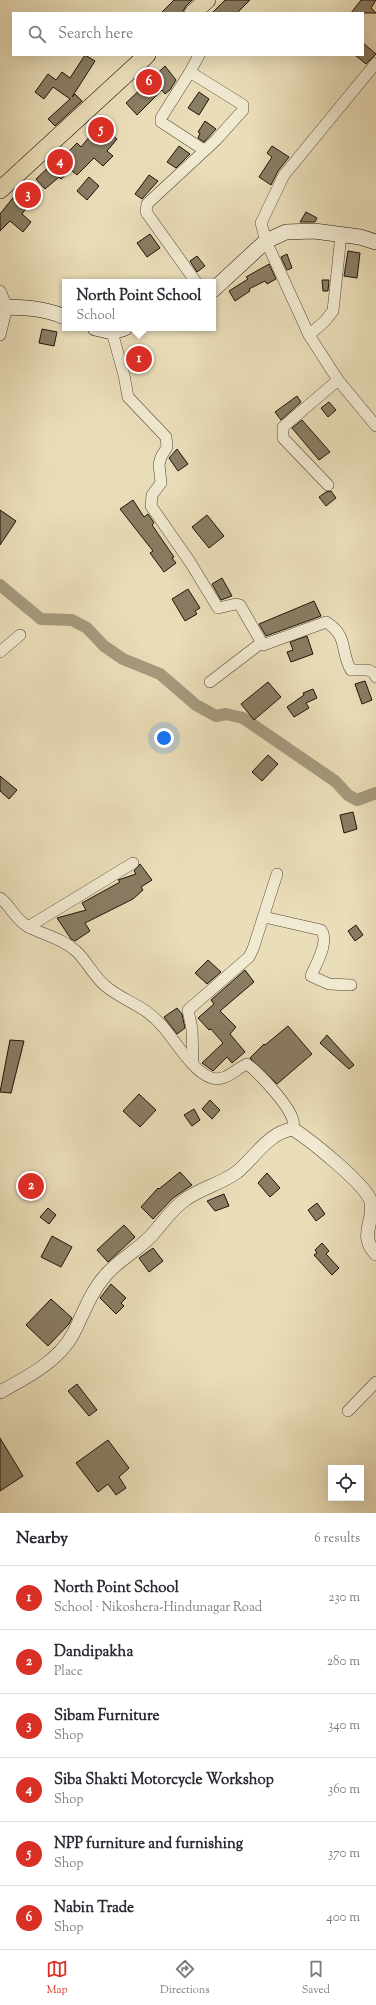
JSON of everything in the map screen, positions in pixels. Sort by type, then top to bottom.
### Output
[{"type":"main road","points":[[194,12],[207,0]]},
{"type":"main road","points":[[0,190],[146,56]]},
{"type":"main road","points":[[216,287],[266,241],[286,232],[314,231],[360,237],[376,242]]},
{"type":"main road","points":[[4,307],[41,310],[62,316]]},
{"type":"street","points":[[198,56],[161,118],[161,122],[204,150]]},
{"type":"street","points":[[376,62],[284,176],[261,223],[266,241],[309,335],[338,380],[376,426]]},
{"type":"street","points":[[190,72],[243,105],[243,110],[236,120],[147,204],[146,212],[194,279]]},
{"type":"street","points":[[309,335],[325,321],[333,311],[341,235]]},
{"type":"street","points":[[0,291],[4,307],[0,335]]},
{"type":"street","points":[[119,331],[128,397],[166,437],[168,442],[159,464],[161,483],[152,495],[151,506],[190,562],[218,608],[236,604],[240,605],[263,645],[268,645],[326,622],[336,629],[345,646],[351,670],[368,670],[374,673],[376,677]]},
{"type":"street","points":[[328,485],[283,438],[282,433],[283,427],[338,380]]},
{"type":"street","points":[[0,652],[20,635]]},
{"type":"street","points":[[210,682],[261,643]]},
{"type":"street","points":[[28,927],[133,863]]},
{"type":"street","points":[[193,1064],[192,1029],[188,1010],[249,956],[253,949],[264,917],[277,874]]},
{"type":"street","points":[[0,898],[19,921],[28,927],[68,944],[77,952],[107,987],[147,1010],[193,1064],[210,1078],[220,1080],[247,1064],[279,1098],[293,1120],[294,1129]]},
{"type":"street","points":[[264,917],[321,930],[324,934],[325,940],[311,976],[329,984],[350,985]]},
{"type":"street","points":[[0,1392],[51,1360],[64,1348],[73,1334],[91,1296],[104,1276],[121,1259],[150,1237],[174,1208],[187,1198],[232,1175],[246,1165],[273,1137],[283,1131],[294,1129],[309,1140],[369,1196],[371,1210],[367,1236],[369,1245],[376,1254]]},
{"type":"street","points":[[368,1224],[376,1234]]},
{"type":"street","points":[[348,1411],[376,1382]]},
{"type":"building","points":[[174,0],[192,0],[183,12],[162,12]]},
{"type":"building","points":[[225,0],[250,0],[238,12],[213,12]]},
{"type":"building","points":[[361,0],[376,0],[371,8],[376,13],[352,12]]},
{"type":"building","points":[[364,44],[376,54],[366,64],[356,56],[364,56]]},
{"type":"building","points":[[84,56],[95,61],[72,97],[75,94],[82,101],[55,126],[48,119],[70,99],[53,87],[44,99],[35,92],[48,74],[56,80],[62,72],[70,78]]},
{"type":"building","points":[[165,66],[176,80],[170,90],[165,94],[162,90],[137,115],[126,103]]},
{"type":"building","points":[[199,92],[209,99],[199,115],[188,108]]},
{"type":"building","points":[[205,121],[216,129],[204,142],[198,138],[200,133],[198,132]]},
{"type":"building","points":[[100,124],[117,139],[107,151],[113,156],[103,166],[94,158],[77,175],[71,170],[61,179],[59,177],[45,189],[36,179],[67,150],[68,152],[77,143],[81,147]]},
{"type":"building","points":[[179,146],[190,154],[176,168],[167,162]]},
{"type":"building","points":[[272,146],[289,157],[278,171],[271,185],[259,177],[272,157],[267,153]]},
{"type":"building","points":[[149,175],[158,181],[142,199],[135,194]]},
{"type":"building","points":[[89,177],[99,186],[87,200],[77,191]]},
{"type":"building","points":[[16,194],[29,204],[22,214],[31,222],[23,232],[10,221],[0,231],[0,214]]},
{"type":"building","points":[[306,212],[317,218],[315,222],[300,222]]},
{"type":"building","points":[[150,234],[160,248],[147,257],[137,243]]},
{"type":"building","points":[[348,251],[360,253],[357,278],[344,276]]},
{"type":"building","points":[[287,254],[292,268],[287,270],[281,257]]},
{"type":"building","points":[[197,256],[205,266],[197,272],[190,261]]},
{"type":"building","points":[[269,264],[276,279],[267,284],[265,281],[249,289],[250,291],[235,301],[229,291],[248,279],[246,277]]},
{"type":"building","points":[[322,280],[329,280],[328,291],[323,291]]},
{"type":"building","points":[[42,329],[57,332],[54,346],[39,343]]},
{"type":"building","points":[[297,396],[301,402],[281,420],[275,412]]},
{"type":"building","points":[[329,402],[336,410],[328,417],[321,408]]},
{"type":"building","points":[[302,420],[330,452],[319,460],[292,428]]},
{"type":"building","points":[[177,449],[188,464],[178,471],[169,458]]},
{"type":"building","points":[[331,491],[336,498],[326,506],[319,497],[326,492]]},
{"type":"building","points":[[133,500],[144,517],[148,514],[154,523],[152,525],[174,557],[172,558],[176,563],[164,572],[150,553],[153,551],[120,509]]},
{"type":"building","points":[[0,510],[16,521],[0,545]]},
{"type":"building","points":[[207,515],[224,536],[209,548],[192,527]]},
{"type":"building","points":[[222,578],[232,596],[221,600],[212,584]]},
{"type":"building","points":[[188,589],[200,608],[195,611],[197,614],[185,621],[172,599]]},
{"type":"building","points":[[314,601],[321,616],[266,636],[259,624]]},
{"type":"building","points":[[307,636],[313,654],[291,662],[287,652],[293,650],[290,642]]},
{"type":"building","points":[[365,681],[372,700],[362,704],[355,684]]},
{"type":"building","points":[[268,682],[281,697],[254,720],[241,704]]},
{"type":"building","points":[[313,689],[317,698],[306,703],[309,708],[294,717],[287,707],[304,695],[303,693]]},
{"type":"building","points":[[268,755],[278,764],[262,781],[252,772]]},
{"type":"building","points":[[0,776],[17,790],[9,799],[0,791]]},
{"type":"building","points":[[353,812],[357,829],[344,833],[340,815]]},
{"type":"building","points":[[140,864],[152,880],[141,887],[143,890],[133,899],[85,923],[90,931],[75,941],[71,939],[57,918],[86,910],[82,903],[120,882],[118,880],[136,874],[134,871]]},
{"type":"building","points":[[356,925],[363,935],[355,941],[348,931]]},
{"type":"building","points":[[208,960],[221,972],[207,984],[195,973]]},
{"type":"building","points":[[245,970],[254,982],[220,1011],[236,1027],[230,1034],[245,1052],[232,1063],[227,1057],[213,1071],[202,1063],[223,1043],[211,1029],[209,1030],[198,1018],[214,1004],[211,1000]]},
{"type":"building","points":[[177,1008],[182,1014],[185,1028],[177,1034],[164,1017]]},
{"type":"building","points":[[288,1026],[312,1054],[277,1084],[250,1058],[264,1044],[265,1045]]},
{"type":"building","points":[[327,1035],[354,1065],[349,1069],[320,1043]]},
{"type":"building","points":[[10,1040],[24,1041],[11,1093],[0,1092]]},
{"type":"building","points":[[139,1094],[156,1110],[140,1127],[123,1111]]},
{"type":"building","points":[[210,1100],[220,1110],[212,1119],[202,1109]]},
{"type":"building","points":[[194,1109],[200,1120],[192,1126],[184,1115]]},
{"type":"building","points":[[180,1172],[192,1185],[173,1198],[153,1219],[141,1207],[158,1188],[159,1189]]},
{"type":"building","points":[[267,1173],[280,1188],[270,1197],[258,1183]]},
{"type":"building","points":[[224,1194],[229,1206],[215,1211],[207,1201]]},
{"type":"building","points":[[317,1203],[325,1214],[316,1221],[308,1210]]},
{"type":"building","points":[[48,1208],[56,1215],[49,1224],[40,1217]]},
{"type":"building","points":[[124,1225],[135,1237],[108,1262],[97,1250]]},
{"type":"building","points":[[52,1236],[72,1247],[61,1267],[41,1257]]},
{"type":"building","points":[[322,1243],[329,1251],[326,1254],[339,1268],[332,1275],[314,1255],[317,1253],[315,1250]]},
{"type":"building","points":[[153,1248],[163,1261],[149,1272],[139,1258]]},
{"type":"building","points":[[111,1284],[126,1298],[121,1303],[124,1306],[116,1314],[100,1298]]},
{"type":"building","points":[[51,1299],[72,1318],[69,1324],[48,1346],[26,1325]]},
{"type":"building","points":[[77,1384],[97,1410],[89,1416],[68,1391]]},
{"type":"building","points":[[0,1438],[23,1476],[0,1491]]},
{"type":"building","points":[[108,1440],[129,1468],[119,1477],[126,1488],[116,1495],[108,1484],[98,1492],[76,1463]]},
{"type":"waterway","points":[[0,585],[41,619],[72,620],[87,628],[104,646],[123,659],[160,674],[196,705],[216,716],[226,714],[243,718],[335,781],[348,795],[357,800],[376,793]]},
{"type":"place","name":"Nabin Trade","points":[[149,82]]},
{"type":"place","name":"NPP furniture and furnishing","points":[[101,130]]},
{"type":"place","name":"Siba Shakti Motorcycle Workshop","points":[[60,162]]},
{"type":"place","name":"Sibam Furniture","points":[[28,195]]},
{"type":"place","name":"North Point School","points":[[139,359]]},
{"type":"place","name":"Dandipakha","points":[[31,1186]]}]
